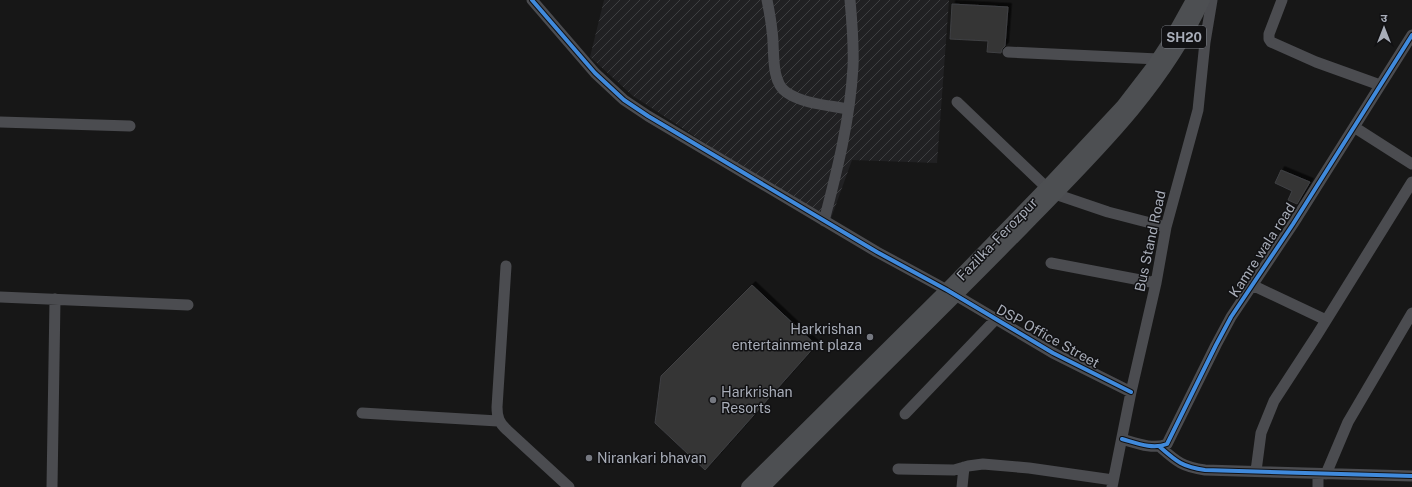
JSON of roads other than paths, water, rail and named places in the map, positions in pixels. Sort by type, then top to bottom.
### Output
[{"type":"main road","name":"SH20","points":[[1158,66],[1193,0]]},
{"type":"main road","name":"SH20","points":[[1158,66],[1184,37],[1204,0]]},
{"type":"main road","name":"Fazilka-Ferozpur","points":[[763,487],[1051,191],[1131,113],[1158,66]]},
{"type":"main road","name":"Fazilka-Ferozpur","points":[[748,487],[951,293]]},
{"type":"street","name":"DSP Office Street","points":[[532,0],[595,73],[624,100],[824,221],[951,293],[995,320],[1053,353],[1131,392]]},
{"type":"street","points":[[767,0],[772,31],[775,72],[781,87],[791,96],[808,102],[848,109]]},
{"type":"street","points":[[824,221],[840,156],[848,109],[853,66],[850,0]]},
{"type":"street","name":"Bus Stand Road","points":[[1113,484],[1131,392],[1156,283],[1166,227],[1198,110],[1205,42],[1212,0]]},
{"type":"street","points":[[1282,0],[1269,34],[1271,42],[1316,62],[1380,85]]},
{"type":"street","name":"Kamre wala road","points":[[1160,447],[1167,444],[1231,317],[1293,224],[1412,35]]},
{"type":"street","points":[[1008,52],[1158,66]]},
{"type":"street","points":[[957,102],[1051,191],[1108,212],[1166,227]]},
{"type":"street","points":[[0,122],[130,126]]},
{"type":"street","points":[[1354,127],[1412,164]]},
{"type":"street","points":[[1256,472],[1261,433],[1271,408],[1412,182]]},
{"type":"street","points":[[1052,263],[1156,283]]},
{"type":"street","points":[[506,266],[497,407],[498,420],[569,487]]},
{"type":"street","points":[[1252,285],[1326,320]]},
{"type":"street","points":[[0,297],[188,304]]},
{"type":"street","points":[[52,487],[55,299]]},
{"type":"street","points":[[1318,487],[1322,474],[1348,422],[1412,313]]},
{"type":"street","points":[[905,414],[995,320]]},
{"type":"street","points":[[362,413],[498,420]]},
{"type":"street","points":[[1122,439],[1152,447],[1160,447],[1178,462],[1190,468],[1205,470],[1412,476]]},
{"type":"street","points":[[898,469],[954,470],[974,464],[983,464],[1029,468],[1113,484]]},
{"type":"street","points":[[962,487],[964,467]]},
{"type":"place","name":"Harkrishan entertainment plaza","points":[[870,337]]},
{"type":"place","name":"Harkrishan Resorts","points":[[713,400]]},
{"type":"place","name":"Nirankari bhavan","points":[[589,458]]}]
